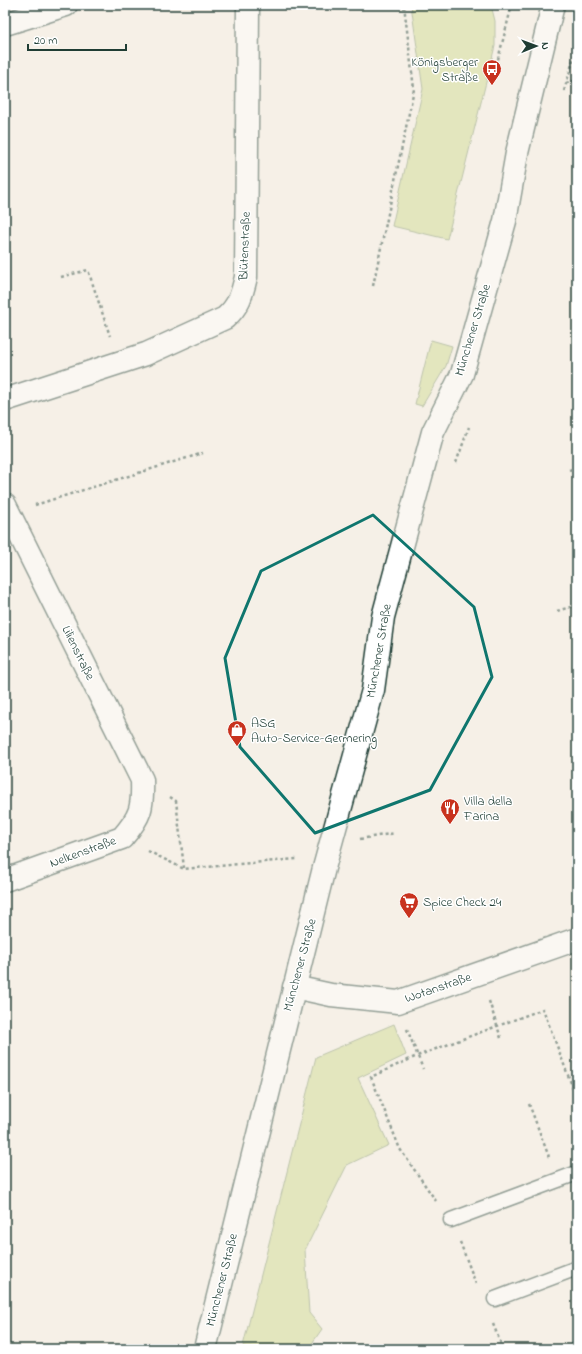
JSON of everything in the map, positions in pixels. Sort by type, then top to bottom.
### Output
[{"type":"street","points":[[5,24],[66,5]]},
{"type":"street","name":"Blütenstraße","points":[[5,400],[146,354],[225,318],[235,310],[242,297],[246,277],[248,5]]},
{"type":"street","name":"Münchener Straße","points":[[205,1349],[324,868],[373,690],[383,618],[430,440],[462,374],[505,221],[517,153],[553,5]]},
{"type":"street","name":"Lilienstraße","points":[[7,509],[142,780],[143,802]]},
{"type":"street","name":"Nelkenstraße","points":[[5,880],[122,838],[135,823],[143,802]]},
{"type":"street","name":"Wotanstraße","points":[[294,987],[331,995],[398,1002],[577,939]]},
{"type":"lane","points":[[451,1220],[577,1173]]},
{"type":"lane","points":[[495,1299],[577,1268]]},
{"type":"path","points":[[373,286],[414,89],[404,5]]},
{"type":"path","points":[[495,71],[512,5]]},
{"type":"path","points":[[562,98],[577,47]]},
{"type":"path","points":[[566,83],[577,80]]},
{"type":"path","points":[[61,277],[88,270],[119,363]]},
{"type":"path","points":[[455,466],[470,423]]},
{"type":"path","points":[[7,509],[203,453]]},
{"type":"path","points":[[569,470],[577,468]]},
{"type":"path","points":[[557,611],[577,605]]},
{"type":"path","points":[[142,780],[176,801],[184,869]]},
{"type":"path","points":[[359,832],[357,840],[395,833]]},
{"type":"path","points":[[122,838],[184,869],[299,859]]},
{"type":"path","points":[[489,1000],[501,1038]]},
{"type":"path","points":[[479,1289],[451,1220],[440,1212],[435,1200],[400,1149],[371,1077],[417,1056],[543,1009],[577,1099]]},
{"type":"path","points":[[407,1028],[422,1069]]},
{"type":"path","points":[[529,1104],[558,1180]]},
{"type":"path","points":[[492,1323],[503,1349]]},
{"type":"highlighted area","points":[[373,515],[474,607],[492,677],[430,790],[315,833],[240,747],[225,658],[261,571]]},
{"type":"green space","points":[[411,5],[491,5],[495,21],[495,46],[447,239],[392,226],[423,89]]},
{"type":"green space","points":[[431,340],[452,346],[446,366],[422,406],[415,404]]},
{"type":"green space","points":[[394,1024],[406,1055],[358,1078],[389,1145],[347,1165],[305,1250],[309,1313],[322,1329],[308,1349],[256,1349],[243,1346],[316,1057]]},
{"type":"place","name":"Königsberger Straße","points":[[492,86]]},
{"type":"place","name":"ASG Auto-Service-Germering","points":[[237,747]]},
{"type":"place","name":"Villa della Farina","points":[[450,825]]},
{"type":"place","name":"Spice Check 24","points":[[409,919]]}]
